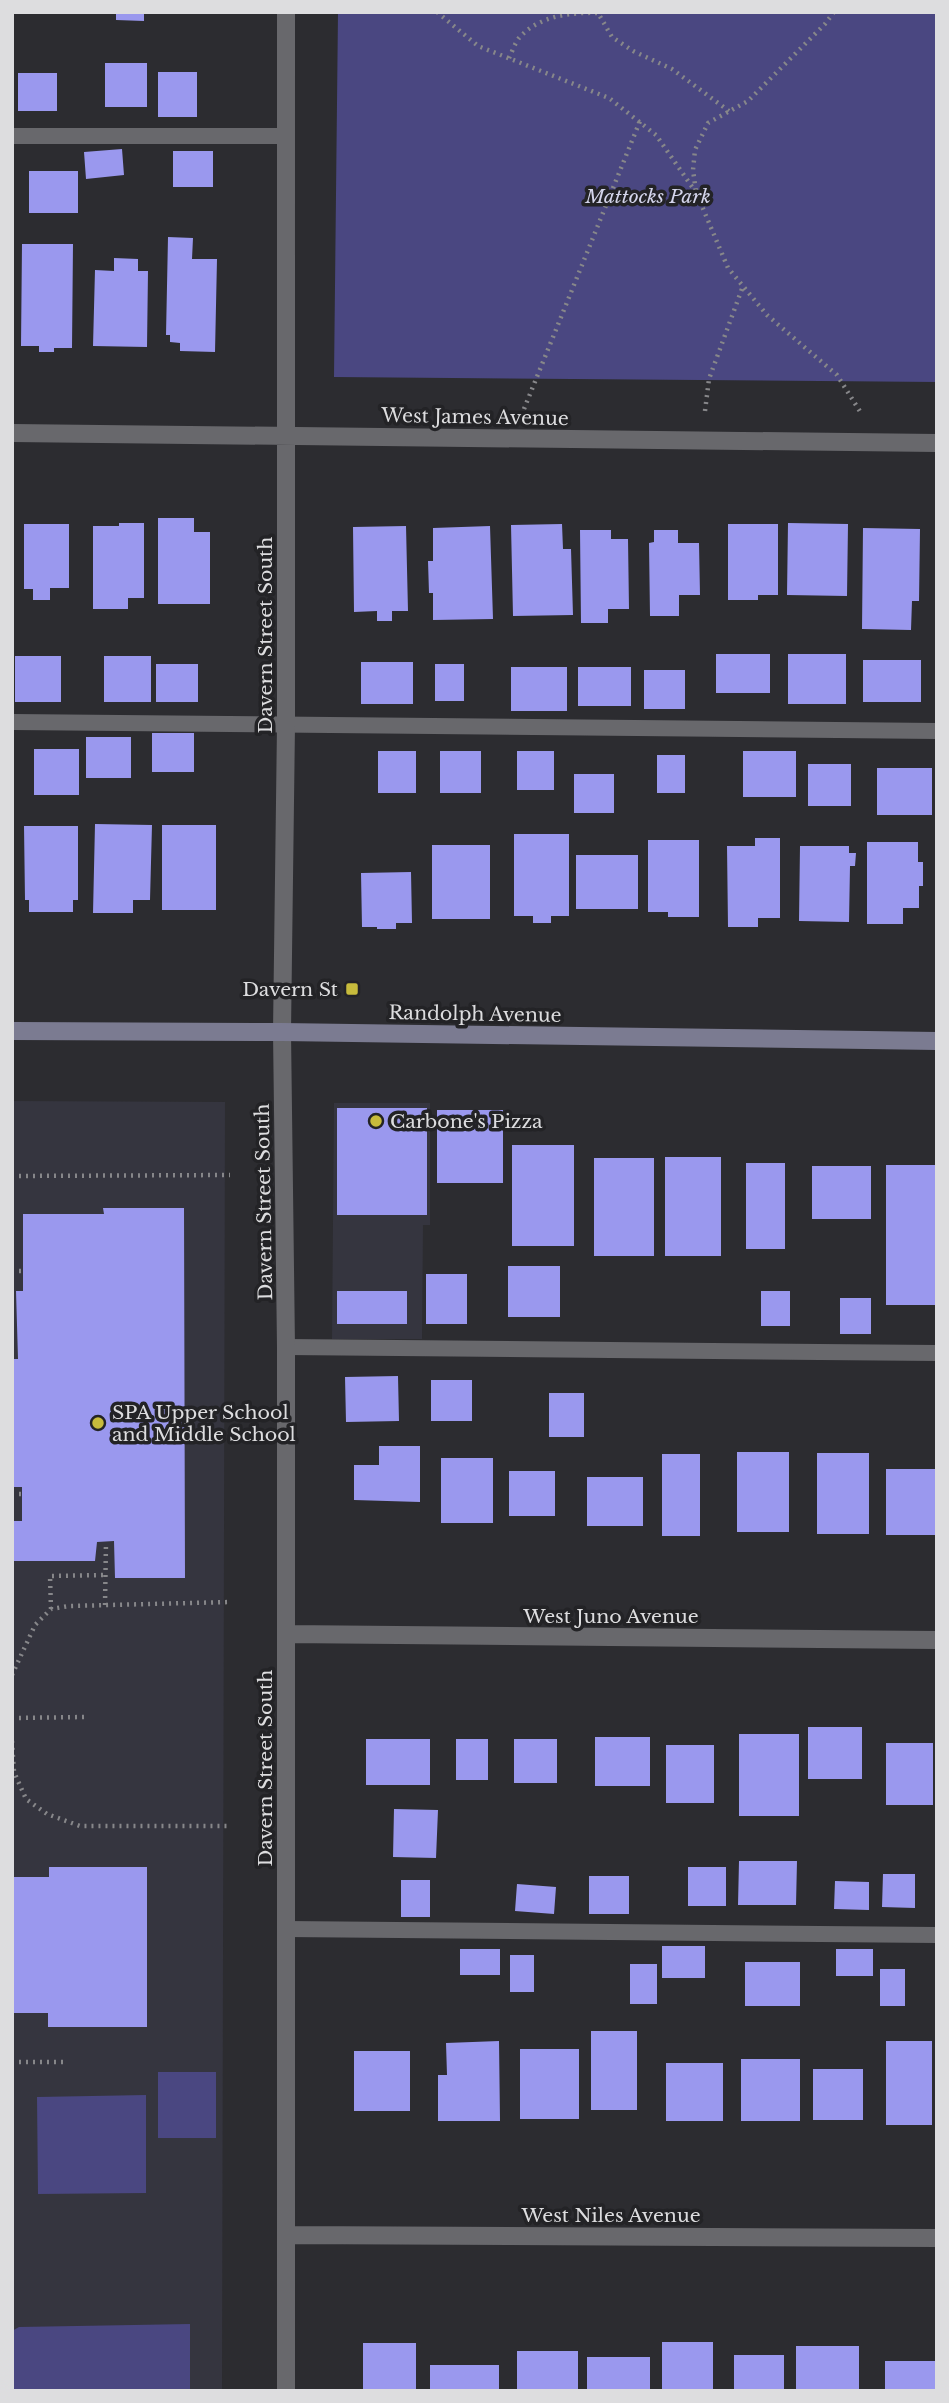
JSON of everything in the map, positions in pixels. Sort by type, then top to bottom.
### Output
[{"type":"main road","name":"Randolph Avenue","points":[[12,1031],[937,1041]]},
{"type":"street","name":"Davern Street South","points":[[286,12],[286,725],[282,1032],[286,1348],[286,2391]]},
{"type":"street","name":"West James Avenue","points":[[12,433],[937,443]]},
{"type":"street","name":"West Juno Avenue","points":[[286,1634],[937,1640]]},
{"type":"street","name":"West Niles Avenue","points":[[286,2235],[937,2238]]},
{"type":"lane","points":[[12,136],[286,136]]},
{"type":"lane","points":[[12,722],[937,731]]},
{"type":"lane","points":[[286,1348],[937,1353]]},
{"type":"lane","points":[[286,1929],[937,1935]]},
{"type":"path","points":[[437,12],[478,46],[610,98],[656,135],[696,192],[729,268],[767,315],[837,375],[881,443]]},
{"type":"path","points":[[509,58],[519,38],[539,23],[573,12],[598,13],[612,37],[633,51],[672,69],[729,111]]},
{"type":"path","points":[[696,192],[693,170],[695,150],[708,123],[748,101],[834,12]]},
{"type":"path","points":[[510,439],[640,121]]},
{"type":"path","points":[[701,440],[709,379],[743,286]]},
{"type":"path","points":[[12,1177],[230,1175]]},
{"type":"path","points":[[12,1271],[23,1271]]},
{"type":"path","points":[[12,1494],[22,1494]]},
{"type":"path","points":[[105,1605],[106,1542]]},
{"type":"path","points":[[51,1609],[50,1576],[105,1575]]},
{"type":"path","points":[[12,1675],[34,1625],[51,1609],[69,1606],[231,1602]]},
{"type":"path","points":[[12,1718],[86,1717]]},
{"type":"path","points":[[12,1741],[14,1772],[26,1799],[47,1814],[79,1826],[230,1826]]},
{"type":"path","points":[[12,2063],[65,2063]]},
{"type":"shaded area","points":[[12,1101],[225,1102],[222,2391],[12,2391]]},
{"type":"shaded area","points":[[334,1103],[430,1103],[430,1225],[423,1225],[422,1339],[332,1339]]},
{"type":"green space","name":"Mattocks Park","points":[[338,12],[937,12],[937,382],[334,377]]},
{"type":"green space","points":[[158,2072],[216,2072],[216,2138],[158,2138]]},
{"type":"green space","points":[[146,2095],[146,2193],[38,2194],[37,2097]]},
{"type":"green space","points":[[190,2324],[190,2391],[12,2391],[12,2331],[19,2327]]},
{"type":"building","points":[[116,12],[144,12],[144,21],[116,20]]},
{"type":"building","points":[[105,63],[147,63],[147,107],[105,107]]},
{"type":"building","points":[[158,72],[197,72],[197,117],[158,117]]},
{"type":"building","points":[[18,73],[57,73],[57,111],[18,111]]},
{"type":"building","points":[[122,149],[124,175],[86,179],[84,152]]},
{"type":"building","points":[[173,151],[213,151],[213,187],[173,187]]},
{"type":"building","points":[[29,171],[78,171],[78,213],[29,213]]},
{"type":"building","points":[[168,237],[193,238],[192,259],[217,259],[215,352],[180,351],[180,343],[170,342],[170,335],[166,335]]},
{"type":"building","points":[[22,244],[73,244],[72,348],[54,348],[54,352],[39,352],[39,346],[21,346]]},
{"type":"building","points":[[114,258],[138,259],[138,271],[148,271],[147,347],[93,346],[95,270],[114,271]]},
{"type":"building","points":[[158,518],[194,518],[194,532],[210,532],[210,604],[158,604]]},
{"type":"building","points":[[119,523],[144,523],[144,598],[128,598],[128,609],[93,609],[93,526],[119,526]]},
{"type":"building","points":[[788,523],[848,524],[847,596],[787,595]]},
{"type":"building","points":[[24,524],[69,524],[69,588],[50,588],[50,600],[33,600],[33,589],[24,589]]},
{"type":"building","points":[[562,524],[563,549],[571,549],[573,615],[513,616],[511,525]]},
{"type":"building","points":[[728,524],[778,524],[778,595],[758,595],[758,600],[728,600]]},
{"type":"building","points":[[406,526],[408,611],[392,611],[392,621],[377,621],[377,611],[354,612],[353,527]]},
{"type":"building","points":[[490,526],[493,619],[433,620],[433,593],[429,593],[428,561],[433,561],[433,528]]},
{"type":"building","points":[[863,528],[920,529],[919,601],[912,601],[911,630],[862,629]]},
{"type":"building","points":[[580,530],[611,530],[611,539],[628,539],[629,609],[608,609],[608,623],[581,623]]},
{"type":"building","points":[[654,530],[678,530],[678,543],[699,543],[700,595],[679,595],[679,616],[650,616],[649,543],[654,542]]},
{"type":"building","points":[[716,654],[770,654],[770,693],[716,693]]},
{"type":"building","points":[[788,654],[846,654],[846,704],[788,704]]},
{"type":"building","points":[[15,656],[61,656],[61,702],[15,702]]},
{"type":"building","points":[[104,656],[151,656],[151,702],[104,702]]},
{"type":"building","points":[[863,660],[921,660],[921,702],[863,702]]},
{"type":"building","points":[[361,662],[413,662],[413,704],[361,704]]},
{"type":"building","points":[[156,664],[198,664],[198,702],[156,702]]},
{"type":"building","points":[[435,664],[464,664],[464,701],[435,701]]},
{"type":"building","points":[[511,667],[567,667],[567,711],[511,711]]},
{"type":"building","points":[[578,667],[631,667],[631,706],[578,706]]},
{"type":"building","points":[[644,670],[685,670],[685,709],[644,709]]},
{"type":"building","points":[[152,733],[194,733],[194,772],[152,772]]},
{"type":"building","points":[[86,737],[131,737],[131,778],[86,778]]},
{"type":"building","points":[[34,749],[79,749],[79,795],[34,795]]},
{"type":"building","points":[[378,751],[416,751],[416,793],[378,793]]},
{"type":"building","points":[[440,751],[481,751],[481,793],[440,793]]},
{"type":"building","points":[[517,751],[554,751],[554,790],[517,790]]},
{"type":"building","points":[[743,751],[796,751],[796,797],[743,797]]},
{"type":"building","points":[[657,755],[685,755],[685,793],[657,793]]},
{"type":"building","points":[[808,764],[851,764],[851,806],[808,806]]},
{"type":"building","points":[[877,768],[932,768],[932,815],[877,815]]},
{"type":"building","points":[[574,774],[614,774],[614,813],[574,813]]},
{"type":"building","points":[[95,824],[152,825],[150,900],[133,900],[133,913],[93,913]]},
{"type":"building","points":[[162,825],[216,825],[216,910],[162,910]]},
{"type":"building","points":[[24,826],[78,826],[78,900],[73,900],[73,912],[29,912],[29,900],[25,900]]},
{"type":"building","points":[[514,834],[569,834],[569,916],[551,916],[551,923],[533,923],[533,916],[514,916]]},
{"type":"building","points":[[755,838],[780,838],[780,918],[758,918],[758,927],[728,927],[727,846],[755,846]]},
{"type":"building","points":[[648,840],[699,840],[699,917],[668,917],[668,912],[648,912]]},
{"type":"building","points":[[867,842],[918,842],[918,862],[923,862],[919,908],[903,908],[903,924],[867,924]]},
{"type":"building","points":[[432,845],[490,845],[490,919],[432,919]]},
{"type":"building","points":[[800,846],[849,846],[849,853],[856,853],[855,866],[850,866],[849,922],[799,921]]},
{"type":"building","points":[[576,855],[638,855],[638,909],[576,909]]},
{"type":"building","points":[[411,872],[412,923],[396,923],[396,929],[362,927],[361,873]]},
{"type":"building","points":[[337,1108],[427,1108],[427,1215],[337,1215]]},
{"type":"building","points":[[437,1110],[503,1110],[503,1183],[437,1183]]},
{"type":"building","points":[[512,1145],[574,1145],[574,1246],[512,1246]]},
{"type":"building","points":[[665,1157],[721,1157],[721,1256],[665,1256]]},
{"type":"building","points":[[594,1158],[654,1158],[654,1256],[594,1256]]},
{"type":"building","points":[[746,1163],[785,1163],[785,1249],[746,1249]]},
{"type":"building","points":[[886,1165],[937,1165],[937,1305],[886,1305]]},
{"type":"building","points":[[812,1166],[871,1166],[871,1219],[812,1219]]},
{"type":"building","name":"SPA Upper School and Middle School","points":[[103,1208],[184,1208],[185,1578],[115,1578],[114,1541],[97,1542],[95,1561],[12,1561],[12,1521],[22,1521],[22,1487],[12,1487],[12,1359],[18,1359],[16,1291],[23,1291],[23,1214],[104,1214]]},
{"type":"building","points":[[508,1266],[560,1266],[560,1317],[508,1317]]},
{"type":"building","points":[[426,1274],[467,1274],[467,1324],[426,1324]]},
{"type":"building","points":[[337,1291],[407,1291],[407,1324],[337,1324]]},
{"type":"building","points":[[761,1291],[790,1291],[790,1326],[761,1326]]},
{"type":"building","points":[[840,1298],[871,1298],[871,1334],[840,1334]]},
{"type":"building","points":[[398,1376],[399,1421],[346,1422],[345,1377]]},
{"type":"building","points":[[431,1380],[472,1380],[472,1421],[431,1421]]},
{"type":"building","points":[[549,1393],[584,1393],[584,1437],[549,1437]]},
{"type":"building","points":[[379,1446],[420,1446],[420,1502],[354,1500],[354,1465],[379,1465]]},
{"type":"building","points":[[737,1452],[789,1452],[789,1532],[737,1532]]},
{"type":"building","points":[[817,1453],[869,1453],[869,1534],[817,1534]]},
{"type":"building","points":[[662,1454],[700,1454],[700,1536],[662,1536]]},
{"type":"building","points":[[441,1458],[493,1458],[493,1523],[441,1523]]},
{"type":"building","points":[[886,1469],[937,1469],[937,1535],[886,1535]]},
{"type":"building","points":[[509,1471],[555,1471],[555,1516],[509,1516]]},
{"type":"building","points":[[587,1477],[643,1477],[643,1526],[587,1526]]},
{"type":"building","points":[[808,1727],[862,1727],[862,1779],[808,1779]]},
{"type":"building","points":[[739,1734],[799,1734],[799,1816],[739,1816]]},
{"type":"building","points":[[595,1737],[650,1737],[650,1786],[595,1786]]},
{"type":"building","points":[[366,1739],[430,1739],[430,1785],[366,1785]]},
{"type":"building","points":[[456,1739],[488,1739],[488,1780],[456,1780]]},
{"type":"building","points":[[514,1739],[557,1739],[557,1783],[514,1783]]},
{"type":"building","points":[[886,1743],[933,1743],[933,1805],[886,1805]]},
{"type":"building","points":[[666,1745],[714,1745],[714,1803],[666,1803]]},
{"type":"building","points":[[394,1809],[438,1810],[436,1858],[393,1857]]},
{"type":"building","points":[[739,1861],[797,1861],[796,1905],[738,1905]]},
{"type":"building","points":[[49,1867],[147,1867],[147,2027],[48,2027],[48,2013],[12,2013],[12,1877],[49,1877]]},
{"type":"building","points":[[688,1867],[726,1867],[726,1906],[688,1906]]},
{"type":"building","points":[[883,1874],[915,1874],[915,1908],[882,1907]]},
{"type":"building","points":[[589,1876],[629,1876],[629,1914],[589,1914]]},
{"type":"building","points":[[401,1880],[430,1880],[430,1917],[401,1917]]},
{"type":"building","points":[[835,1881],[869,1882],[869,1910],[834,1909]]},
{"type":"building","points":[[517,1884],[556,1887],[554,1914],[515,1911]]},
{"type":"building","points":[[662,1946],[705,1946],[705,1978],[662,1978]]},
{"type":"building","points":[[460,1949],[500,1949],[500,1975],[460,1975]]},
{"type":"building","points":[[836,1949],[873,1949],[873,1976],[836,1976]]},
{"type":"building","points":[[510,1955],[534,1955],[534,1992],[510,1992]]},
{"type":"building","points":[[745,1962],[800,1962],[800,2006],[745,2006]]},
{"type":"building","points":[[630,1964],[657,1964],[657,2004],[630,2004]]},
{"type":"building","points":[[880,1969],[905,1969],[905,2006],[880,2006]]},
{"type":"building","points":[[591,2031],[637,2031],[637,2110],[591,2110]]},
{"type":"building","points":[[499,2041],[500,2121],[438,2121],[438,2075],[447,2075],[446,2043]]},
{"type":"building","points":[[886,2041],[932,2041],[932,2125],[886,2125]]},
{"type":"building","points":[[520,2049],[579,2049],[579,2119],[520,2119]]},
{"type":"building","points":[[354,2051],[410,2051],[410,2111],[354,2111]]},
{"type":"building","points":[[741,2059],[800,2059],[800,2121],[741,2121]]},
{"type":"building","points":[[666,2063],[723,2063],[723,2121],[666,2121]]},
{"type":"building","points":[[813,2069],[863,2069],[863,2120],[813,2120]]},
{"type":"building","points":[[662,2342],[713,2342],[713,2391],[662,2391]]},
{"type":"building","points":[[363,2343],[416,2343],[416,2391],[363,2391]]},
{"type":"building","points":[[796,2346],[859,2346],[859,2391],[796,2391]]},
{"type":"building","points":[[517,2351],[578,2351],[578,2391],[517,2391]]},
{"type":"building","points":[[734,2355],[784,2355],[784,2391],[734,2391]]},
{"type":"building","points":[[587,2357],[650,2357],[650,2391],[587,2391]]},
{"type":"building","points":[[885,2361],[937,2361],[937,2391],[885,2391]]},
{"type":"building","points":[[430,2365],[499,2365],[499,2391],[430,2391]]},
{"type":"place","name":"Davern St","points":[[352,989]]},
{"type":"place","name":"Carbone's Pizza","points":[[376,1121]]},
{"type":"place","name":"SPA Upper School and Middle School","points":[[98,1423]]}]
